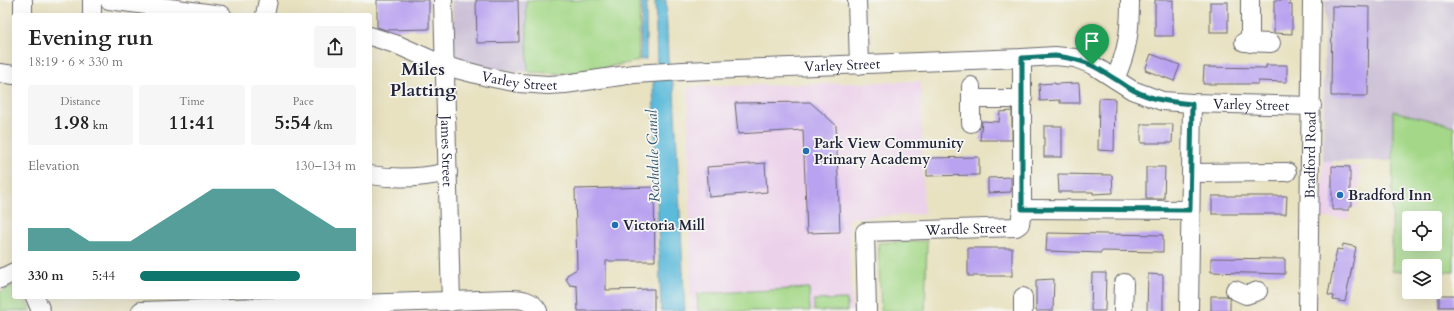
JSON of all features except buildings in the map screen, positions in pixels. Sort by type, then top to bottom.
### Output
[{"type":"street","points":[[22,13],[23,0]]},
{"type":"street","points":[[92,0],[92,13]]},
{"type":"street","points":[[109,0],[207,13]]},
{"type":"street","points":[[265,13],[268,0]]},
{"type":"street","name":"James Street","points":[[443,0],[451,302]]},
{"type":"street","points":[[856,0],[859,65]]},
{"type":"street","points":[[1116,79],[1127,46],[1130,25],[1130,0]]},
{"type":"street","points":[[1250,0],[1247,42],[1271,43]]},
{"type":"street","name":"Bradford Road","points":[[1308,311],[1312,106],[1312,0]]},
{"type":"street","name":"Varley Street","points":[[372,37],[398,45],[445,66],[469,73],[505,81],[548,85],[574,84],[647,73],[1055,56],[1075,58],[1092,65],[1132,90],[1162,101],[1192,104],[1312,106]]},
{"type":"street","name":"Wardle Street","points":[[867,311],[865,232],[1016,227],[1020,224],[1022,209],[1022,58]]},
{"type":"street","points":[[0,73],[12,75]]},
{"type":"street","points":[[971,123],[971,92],[1023,99]]},
{"type":"street","points":[[1188,311],[1192,104]]},
{"type":"street","points":[[372,175],[381,177],[432,176],[448,172]]},
{"type":"street","points":[[1191,173],[1288,172]]},
{"type":"street","points":[[1022,209],[1190,210]]},
{"type":"street","points":[[0,279],[12,273]]},
{"type":"street","points":[[1123,311],[1124,284]]},
{"type":"street","points":[[36,299],[42,311]]},
{"type":"street","points":[[140,311],[229,305],[451,302],[518,299],[527,301],[536,308]]},
{"type":"shaded area","points":[[452,0],[526,0],[528,72],[496,69],[468,64],[457,56],[454,49]]},
{"type":"shaded area","points":[[1325,0],[1454,0],[1454,126],[1393,111],[1393,161],[1323,161]]},
{"type":"shaded area","name":"Park View Community Primary Academy","points":[[921,81],[924,214],[849,218],[852,311],[691,311],[688,87]]},
{"type":"shaded area","name":"Bradford Inn","points":[[1323,161],[1333,161],[1333,166],[1360,167],[1358,208],[1349,208],[1349,219],[1322,218]]},
{"type":"green space","points":[[526,0],[640,0],[638,61],[573,74],[528,72]]},
{"type":"green space","points":[[1393,111],[1454,126],[1454,272],[1442,272],[1442,259],[1402,259],[1402,271],[1392,271]]},
{"type":"green space","points":[[927,241],[925,311],[881,311],[878,243]]},
{"type":"green space","points":[[12,286],[12,299],[25,299],[31,311],[0,311],[0,292]]},
{"type":"green space","points":[[809,288],[810,311],[698,311],[697,294]]},
{"type":"green space","points":[[847,299],[847,311],[814,311],[814,300]]},
{"type":"water","points":[[642,0],[648,0],[646,6],[646,59],[640,60]]},
{"type":"water","points":[[655,0],[666,0],[668,60],[674,90],[685,311],[661,311],[653,85],[657,63]]},
{"type":"place","name":"Park View Community Primary Academy","points":[[806,151]]},
{"type":"place","name":"Bradford Inn","points":[[1340,195]]},
{"type":"place","name":"Victoria Mill","points":[[615,225]]},
{"type":"district","name":"Miles Platting","points":[[423,79]]},
{"type":"route","points":[[1055,56],[1075,58],[1092,65],[1132,90],[1149,97],[1162,101],[1192,104],[1190,210],[1022,209],[1022,58],[1055,56]]},
{"type":"water label","name":"Rochdale Canal","points":[[653,156]]}]
